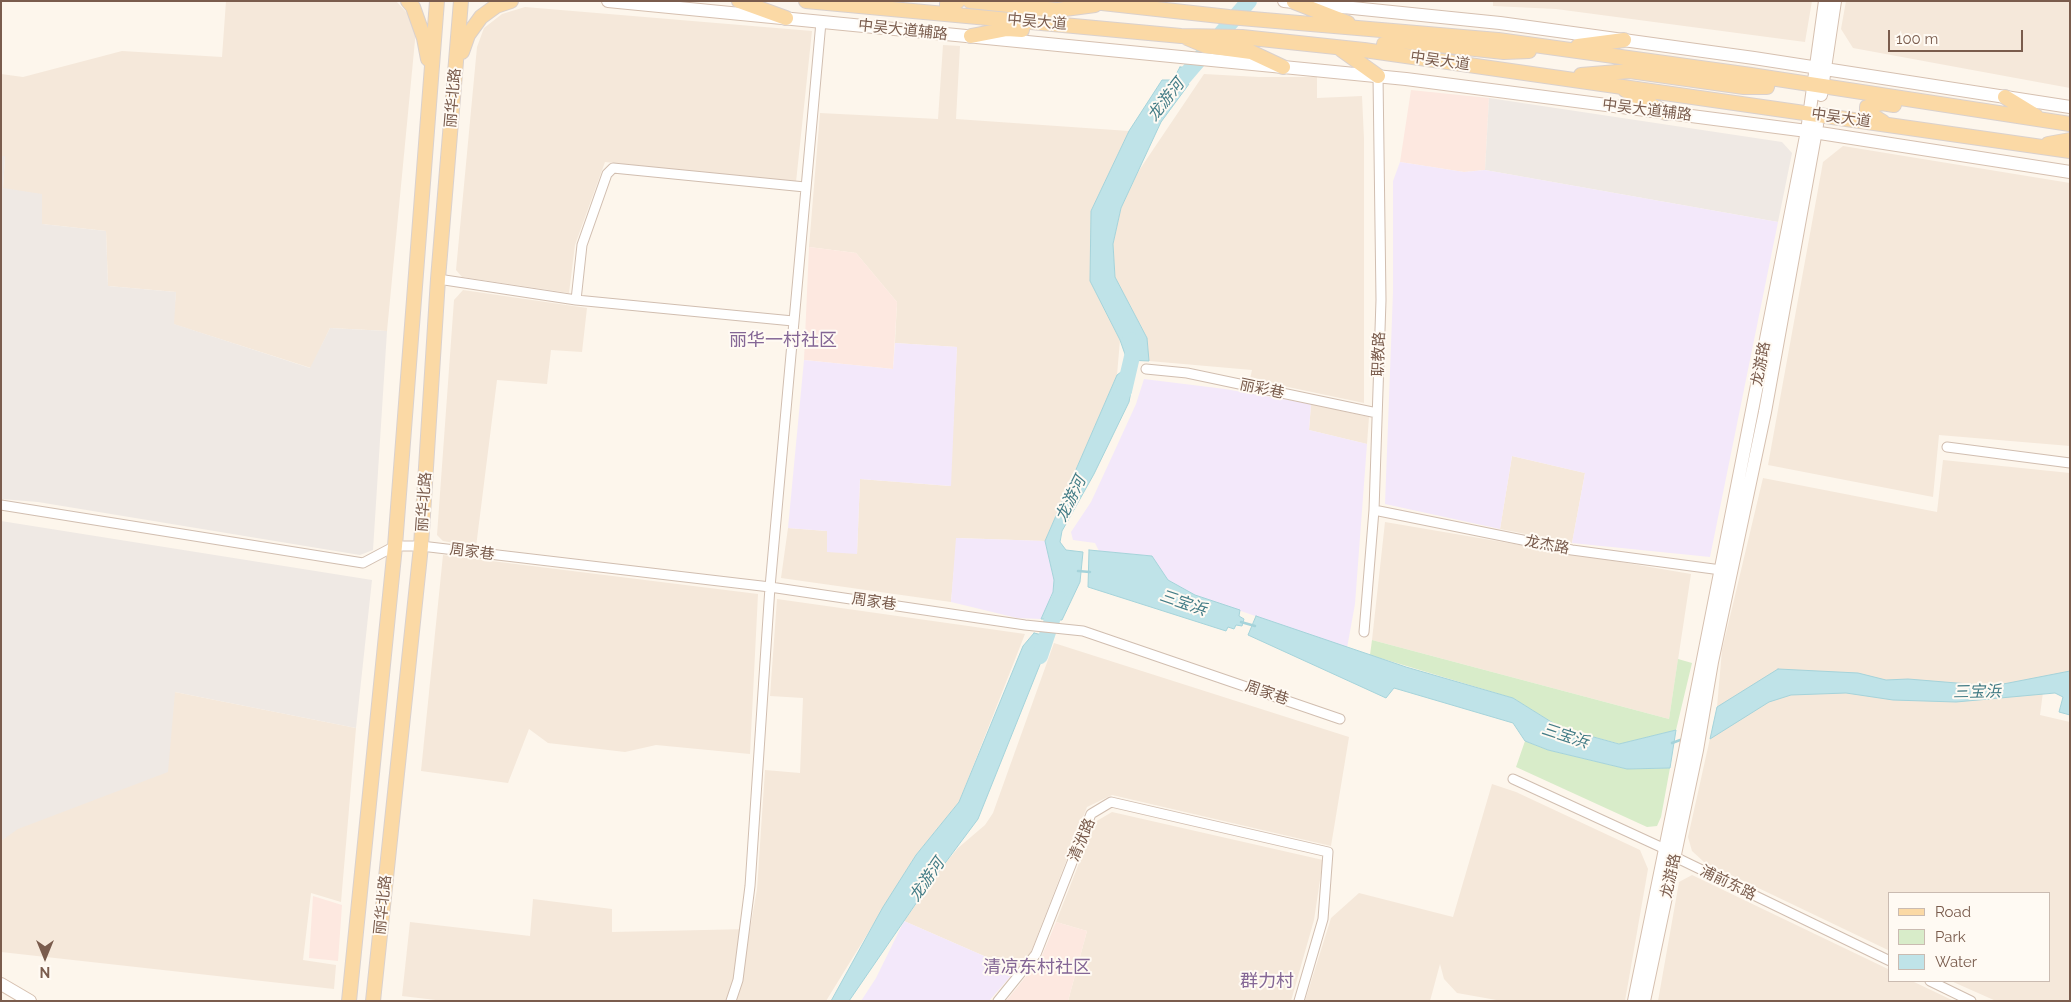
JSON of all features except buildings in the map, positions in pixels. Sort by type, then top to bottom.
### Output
[{"type":"main road","points":[[408,1],[413,7],[424,38],[432,77]]},
{"type":"main road","name":"丽华北路","points":[[349,1001],[395,546],[437,1]]},
{"type":"main road","name":"丽华北路","points":[[373,1001],[421,546],[438,279],[461,1]]},
{"type":"main road","points":[[455,74],[468,36],[481,17],[496,6],[511,1]]},
{"type":"main road","name":"中吴大道辅路","points":[[608,1],[1378,76],[1812,132],[2070,172]]},
{"type":"main road","points":[[739,1],[786,18]]},
{"type":"main road","name":"中吴大道","points":[[806,1],[1181,36],[1211,41],[1242,37],[1338,47],[2070,151]]},
{"type":"main road","points":[[958,1],[947,4],[947,10],[962,16]]},
{"type":"main road","points":[[970,1],[1057,10],[1106,3]]},
{"type":"main road","name":"中吴大道","points":[[1084,1],[1229,17],[1498,40],[1751,75],[2065,124]]},
{"type":"main road","name":"龙游路","points":[[1634,1001],[1697,750],[1712,662],[1767,402],[1812,132],[1826,1]]},
{"type":"main road","name":"龙游路","points":[[1820,68],[1835,1]]},
{"type":"main road","points":[[1289,2],[1362,28]]},
{"type":"main road","points":[[1289,2],[1500,23],[1820,68],[2070,107]]},
{"type":"main road","points":[[1242,37],[1284,35],[1330,38],[1340,36],[1340,31],[1329,26]]},
{"type":"main road","points":[[971,36],[1006,29],[1060,33],[1092,28]]},
{"type":"main road","points":[[1394,54],[1384,48],[1384,44],[1400,41],[1504,52],[1624,40]]},
{"type":"main road","points":[[1211,41],[1232,49],[1251,52],[1283,67]]},
{"type":"main road","points":[[1338,47],[1378,76]]},
{"type":"main road","points":[[1556,77],[1630,71],[1744,87],[1766,87],[1768,82],[1751,75]]},
{"type":"main road","points":[[1615,85],[1666,112]]},
{"type":"main road","points":[[2005,97],[2043,120]]},
{"type":"main road","points":[[1888,125],[1867,112],[1867,107],[1882,103],[2004,123],[2065,124]]},
{"type":"main road","name":"龙游路","points":[[1644,1001],[1670,853],[1684,756],[1812,132]]},
{"type":"main road","points":[[2035,146],[2070,140]]},
{"type":"main road","points":[[2009,142],[2044,154],[2070,160]]},
{"type":"main road","points":[[1,984],[30,1001]]},
{"type":"street","points":[[731,1001],[738,980],[750,886],[770,587],[821,22]]},
{"type":"street","name":"职教路","points":[[1364,632],[1374,510],[1381,300],[1378,76]]},
{"type":"street","points":[[576,300],[582,245],[607,174],[613,168],[805,187]]},
{"type":"street","points":[[438,279],[576,300],[793,322]]},
{"type":"street","name":"丽彩巷","points":[[1146,369],[1188,373],[1377,414]]},
{"type":"street","points":[[1947,447],[2070,463]]},
{"type":"street","points":[[1,505],[363,564],[395,546]]},
{"type":"street","name":"龙杰路","points":[[1374,510],[1572,550],[1721,570]]},
{"type":"street","name":"周家巷","points":[[395,546],[421,546],[770,587],[1024,625],[1083,631],[1340,719]]},
{"type":"street","name":"浦前东路","points":[[1513,779],[1670,853],[1888,960]]},
{"type":"street","name":"清洑路","points":[[998,1001],[1009,990],[1036,954],[1091,814],[1110,802],[1328,852],[1323,919],[1299,1001]]},
{"type":"street","points":[[1932,982],[1971,1001]]},
{"type":"shaded area","points":[[226,1],[396,1],[408,14],[416,30],[387,331],[330,328],[311,368],[173,324],[176,292],[108,286],[106,231],[42,224],[3,188],[5,156],[1,156],[1,74],[23,77],[122,51],[222,57]]},
{"type":"shaded area","points":[[1493,1],[1812,1],[1805,42],[1556,9],[1493,6]]},
{"type":"shaded area","points":[[1846,1],[2070,1],[2070,88],[1853,48],[1841,29]]},
{"type":"shaded area","points":[[525,7],[812,31],[796,182],[605,162],[575,245],[569,293],[462,277],[456,270],[477,47],[484,28],[502,14]]},
{"type":"shaded area","points":[[943,45],[960,46],[956,119],[1129,131],[1091,211],[1090,281],[1120,340],[1117,375],[1045,541],[957,538],[951,602],[781,578],[788,528],[827,531],[857,554],[860,479],[950,486],[957,347],[895,343],[897,302],[856,253],[809,247],[820,113],[938,119]]},
{"type":"shaded area","points":[[1204,74],[1259,77],[1317,77],[1317,98],[1362,96],[1364,139],[1364,403],[1250,379],[1252,370],[1149,361],[1147,338],[1115,277],[1113,244],[1121,208],[1138,172]]},
{"type":"shaded area","points":[[1411,90],[1489,98],[1485,170],[1464,172],[1400,162]]},
{"type":"shaded area","points":[[1489,98],[1782,142],[1792,153],[1778,222],[1485,170]]},
{"type":"shaded area","points":[[1843,146],[2070,183],[2070,446],[1939,435],[1933,497],[1768,465],[1823,162]]},
{"type":"shaded area","points":[[1,156],[5,156],[3,188],[42,194],[42,224],[106,231],[108,286],[176,292],[174,324],[310,368],[330,328],[387,331],[373,550],[360,555],[38,502],[1,499]]},
{"type":"shaded area","points":[[1400,162],[1464,172],[1485,170],[1778,222],[1710,557],[1572,543],[1585,473],[1512,456],[1500,529],[1385,504],[1393,292],[1393,181]]},
{"type":"shaded area","points":[[809,247],[856,253],[897,302],[893,369],[804,360]]},
{"type":"shaded area","points":[[463,290],[587,308],[582,352],[551,350],[547,384],[497,380],[476,547],[443,541],[437,535],[454,300]]},
{"type":"shaded area","points":[[895,343],[957,347],[951,486],[860,479],[857,554],[827,552],[827,531],[788,528],[804,360],[893,369]]},
{"type":"shaded area","points":[[1144,379],[1225,389],[1311,404],[1309,430],[1367,444],[1355,604],[1347,648],[1195,595],[1168,580],[1152,556],[1099,551],[1095,543],[1073,540],[1071,532],[1091,502],[1136,404]]},
{"type":"shaded area","points":[[1311,404],[1369,417],[1367,444],[1309,430]]},
{"type":"shaded area","points":[[1512,456],[1585,473],[1572,543],[1500,529]]},
{"type":"shaded area","points":[[1943,460],[2070,473],[2070,671],[2045,677],[2040,715],[2070,722],[2070,1001],[1996,1001],[1953,982],[2051,982],[2051,892],[1888,892],[1888,950],[1704,862],[1692,851],[1688,837],[1717,707],[1722,650],[1763,478],[1937,512]]},
{"type":"shaded area","points":[[1,521],[372,580],[356,728],[175,692],[168,772],[18,829],[1,841]]},
{"type":"shaded area","points":[[1385,522],[1691,574],[1669,719],[1372,640]]},
{"type":"shaded area","points":[[956,538],[1045,541],[1054,580],[1053,592],[1041,619],[1017,618],[951,602]]},
{"type":"shaded area","points":[[443,555],[758,594],[750,754],[656,745],[625,752],[548,743],[529,729],[508,783],[421,771]]},
{"type":"shaded area","points":[[777,599],[1025,634],[959,802],[916,855],[826,1001],[444,1001],[402,996],[410,922],[530,936],[533,899],[612,909],[612,932],[750,929],[757,889],[765,770],[800,773],[803,698],[770,696]]},
{"type":"shaded area","points":[[1054,643],[1349,737],[1331,846],[1112,795],[1087,807],[1031,952],[1016,970],[904,921],[948,860],[958,848],[985,825],[993,813]]},
{"type":"shaded area","points":[[175,692],[356,728],[341,902],[311,893],[303,960],[336,965],[334,989],[1,952],[1,841]]},
{"type":"shaded area","points":[[1492,784],[1516,792],[1640,850],[1648,869],[1625,1001],[1502,1001],[1457,993],[1444,979],[1440,964],[1430,1001],[1305,1001],[1331,918],[1359,893],[1453,917]]},
{"type":"shaded area","name":"群力村","points":[[1112,812],[1323,860],[1314,920],[1291,1001],[1068,1001],[1087,931],[1056,922],[1095,822]]},
{"type":"shaded area","points":[[1692,875],[1888,969],[1888,982],[1914,982],[1954,1001],[1658,1001],[1679,882]]},
{"type":"shaded area","points":[[313,896],[342,905],[338,961],[309,958]]},
{"type":"shaded area","points":[[904,921],[1016,970],[989,1001],[861,1001],[876,978]]},
{"type":"shaded area","points":[[1056,922],[1087,931],[1068,1001],[1006,1001],[1041,958]]},
{"type":"green space","points":[[1372,640],[1669,719],[1678,659],[1692,663],[1676,730],[1620,744],[1561,728],[1513,698],[1370,655]]},
{"type":"green space","points":[[1525,741],[1548,750],[1627,769],[1670,768],[1661,817],[1657,826],[1647,827],[1516,767]]},
{"type":"water","points":[[1180,67],[1195,68],[1185,80],[1189,84],[1161,122],[1121,208],[1113,244],[1115,277],[1147,338],[1149,361],[1127,360],[1120,340],[1090,281],[1091,211],[1129,131],[1162,80],[1173,80]]},
{"type":"water","points":[[1125,369],[1135,371],[1129,402],[1094,474],[1062,531],[1060,542],[1066,550],[1083,552],[1080,582],[1062,620],[1041,619],[1053,592],[1054,580],[1045,541],[1117,375]]},
{"type":"water","points":[[1089,550],[1152,556],[1168,580],[1195,595],[1240,610],[1239,616],[1244,619],[1242,626],[1236,625],[1234,629],[1228,627],[1226,631],[1088,587]]},
{"type":"water","points":[[1256,616],[1406,667],[1513,698],[1561,728],[1619,744],[1676,730],[1670,768],[1627,769],[1548,750],[1525,741],[1513,723],[1394,688],[1386,698],[1248,635]]},
{"type":"water","points":[[1034,633],[1051,637],[978,819],[928,886],[849,1001],[831,1001],[883,907],[916,855],[959,802],[1023,646]]},
{"type":"water","points":[[1778,669],[1858,673],[1886,680],[1908,679],[1993,686],[2070,671],[2070,715],[2059,712],[2063,697],[2055,693],[1956,702],[1893,700],[1846,693],[1791,695],[1769,702],[1710,739],[1717,707]]},
{"type":"waterway","name":"龙游河","points":[[1178,84],[1249,1]]},
{"type":"waterway","name":"龙游河","points":[[1124,391],[1134,348],[1130,340]]},
{"type":"waterway","name":"三宝浜","points":[[1078,571],[1090,572]]},
{"type":"waterway","name":"龙游河","points":[[1040,656],[1059,599]]},
{"type":"waterway","name":"三宝浜","points":[[1241,622],[1255,626]]},
{"type":"waterway","name":"三宝浜","points":[[1672,743],[1683,739]]},
{"type":"district","name":"丽华一村社区","points":[[783,341]]},
{"type":"district","name":"清凉东村社区","points":[[1037,968]]},
{"type":"district","name":"群力村","points":[[1267,982]]}]
